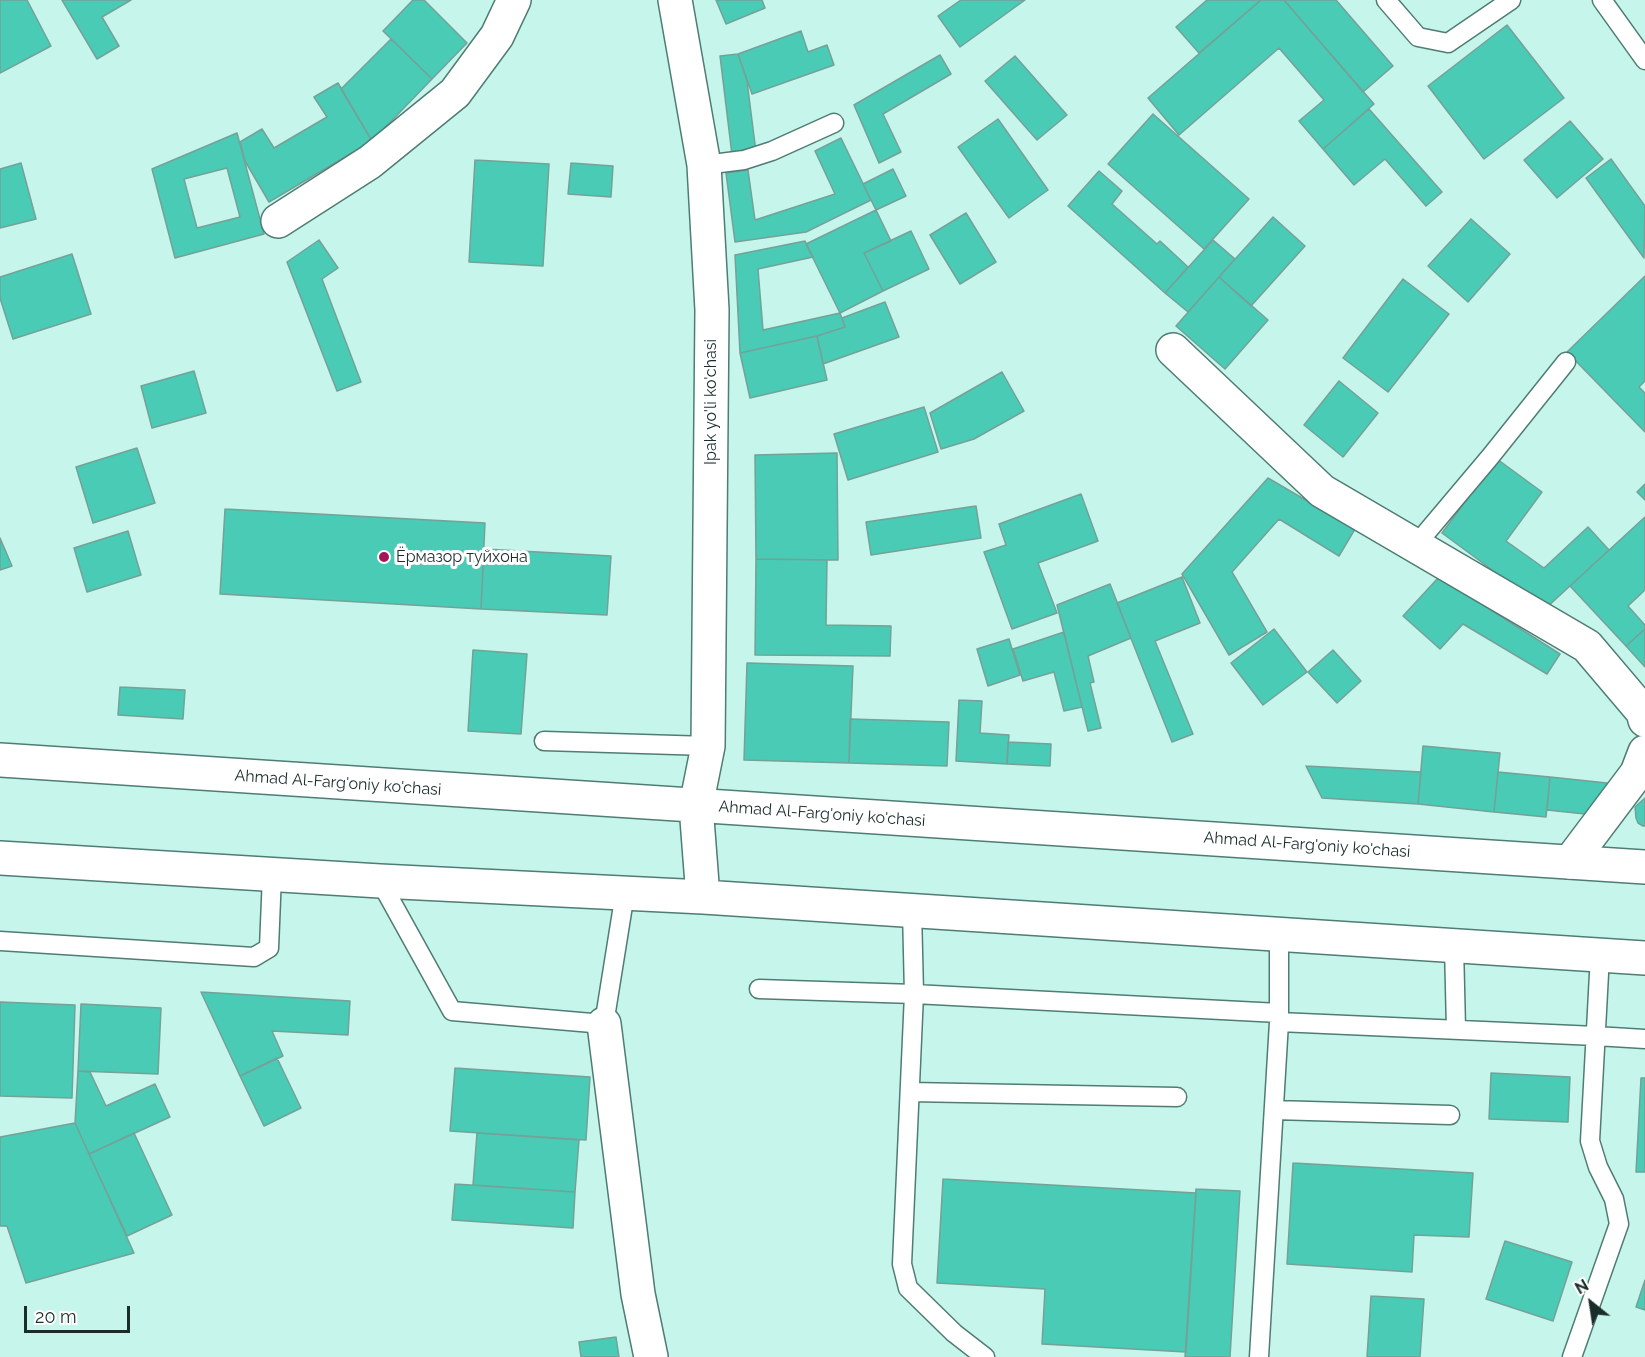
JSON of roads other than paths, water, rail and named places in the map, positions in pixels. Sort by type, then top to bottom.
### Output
[{"type":"main road","points":[[278,220],[370,162],[455,93],[497,36],[514,0]]},
{"type":"main road","name":"Ipak yo'li ko'chasi","points":[[675,0],[704,165],[712,310],[708,746],[696,806],[703,897]]},
{"type":"main road","points":[[1173,350],[1322,491],[1587,646],[1643,712],[1645,720]]},
{"type":"main road","points":[[1570,862],[1637,773],[1645,752]]},
{"type":"main road","name":"Ahmad Al-Farg'oniy ko'chasi","points":[[0,760],[1645,867]]},
{"type":"main road","points":[[0,858],[380,881],[703,897],[1645,958]]},
{"type":"main road","points":[[604,1024],[638,1294],[651,1357]]},
{"type":"lane","points":[[1386,0],[1418,37],[1448,43],[1511,0]]},
{"type":"lane","points":[[1602,0],[1645,60]]},
{"type":"lane","points":[[704,165],[744,160],[772,151],[834,123]]},
{"type":"lane","points":[[1415,546],[1566,362]]},
{"type":"lane","points":[[544,741],[708,746]]},
{"type":"lane","points":[[0,941],[254,957],[269,948],[272,875]]},
{"type":"lane","points":[[380,881],[452,1011],[604,1024],[625,893]]},
{"type":"lane","points":[[912,910],[914,994],[902,1264],[908,1288],[954,1333],[985,1357]]},
{"type":"lane","points":[[1259,1357],[1279,1017],[1279,934]]},
{"type":"lane","points":[[1454,946],[1456,1029]]},
{"type":"lane","points":[[1572,1357],[1619,1224],[1614,1199],[1598,1167],[1590,1141],[1600,955]]},
{"type":"lane","points":[[759,988],[914,994],[1645,1039]]},
{"type":"lane","points":[[910,1092],[1177,1097]]},
{"type":"lane","points":[[1274,1110],[1450,1115]]},
{"type":"place","name":"Ёрмазор туйхона","points":[[384,557]]}]
